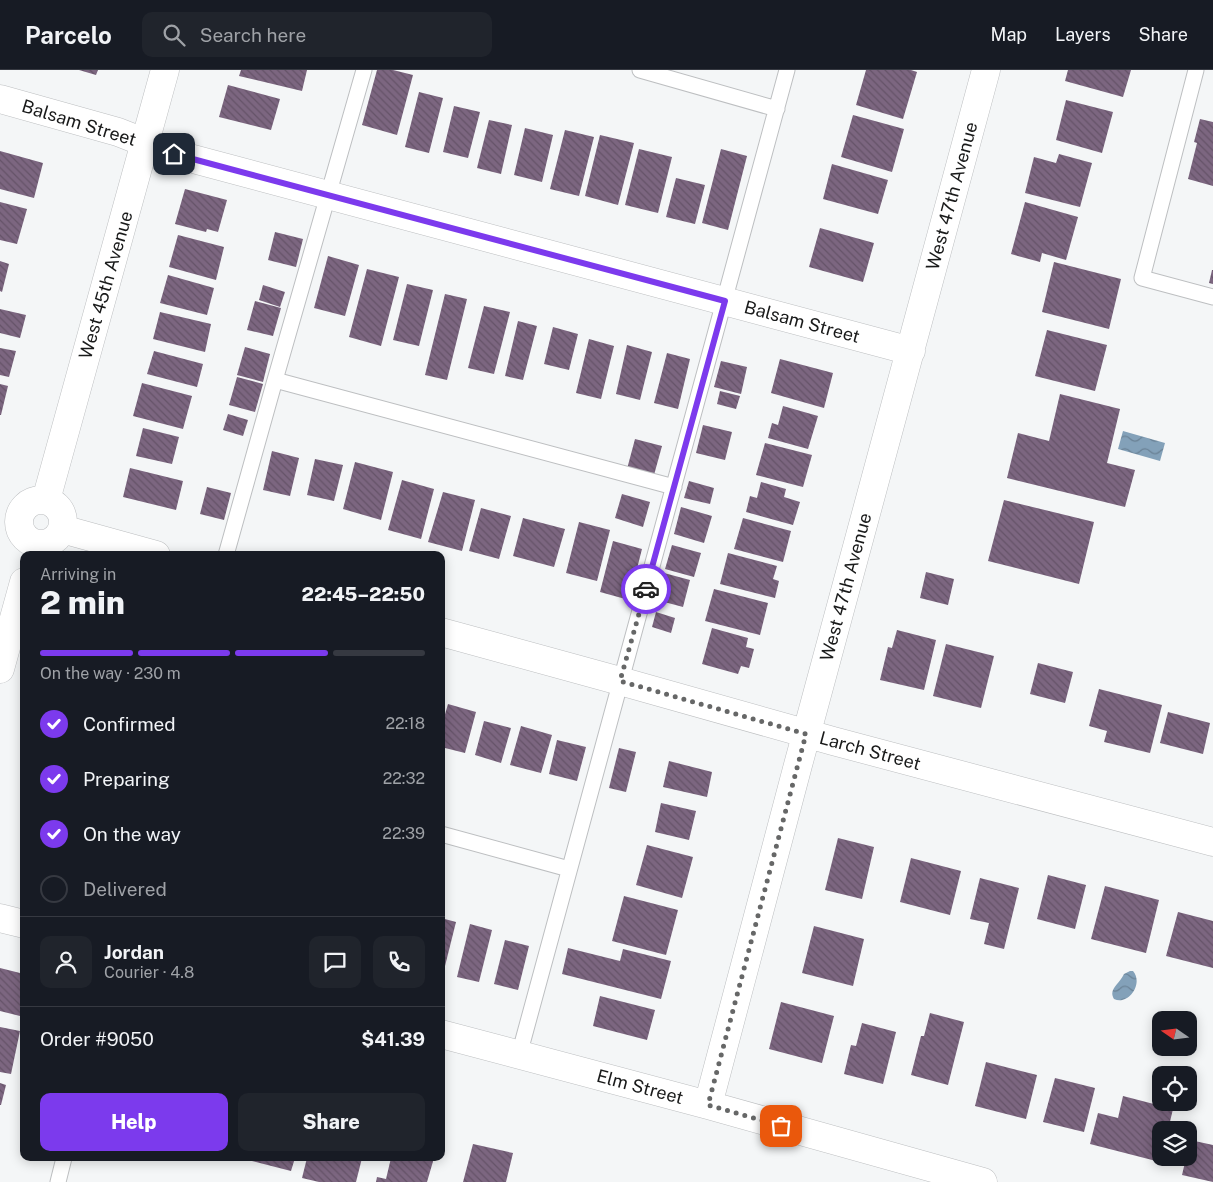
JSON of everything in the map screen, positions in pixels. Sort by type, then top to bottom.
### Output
[{"type":"street","name":"West 45th Avenue","points":[[46,500],[165,70]]},
{"type":"street","name":"West 47th Avenue","points":[[708,1105],[806,734],[986,70]]},
{"type":"street","name":"Balsam Street","points":[[0,99],[118,132],[182,156],[910,351]]},
{"type":"street","points":[[37,500],[46,500],[54,504],[60,511],[63,520],[62,529],[51,542],[33,549],[9,515],[22,509],[29,503],[37,500]]},
{"type":"street","points":[[62,529],[142,551]]},
{"type":"street","points":[[0,669],[20,596]]},
{"type":"street","name":"Larch Street","points":[[445,633],[806,734],[1213,842]]},
{"type":"street","points":[[0,918],[20,923]]},
{"type":"street","name":"Elm Street","points":[[445,1035],[708,1105],[983,1182]]},
{"type":"lane","points":[[227,551],[364,70]]},
{"type":"lane","points":[[640,70],[777,109]]},
{"type":"lane","points":[[519,1055],[787,70]]},
{"type":"lane","points":[[1196,70],[1142,278],[1213,297]]},
{"type":"lane","points":[[275,380],[674,487]]},
{"type":"lane","points":[[445,835],[569,870]]},
{"type":"lane","points":[[58,1182],[63,1161]]},
{"type":"water","points":[[1123,431],[1165,443],[1160,461],[1118,449]]},
{"type":"water","points":[[1133,971],[1136,976],[1136,987],[1129,997],[1119,1000],[1114,999],[1113,990],[1124,974]]},
{"type":"building","points":[[79,70],[98,70],[96,75]]},
{"type":"building","points":[[241,70],[307,70],[302,91],[239,76]]},
{"type":"building","points":[[377,70],[393,70],[413,75],[397,135],[362,125]]},
{"type":"building","points":[[866,70],[911,70],[917,72],[903,119],[856,105]]},
{"type":"building","points":[[1068,70],[1131,70],[1123,97],[1065,81]]},
{"type":"building","points":[[228,85],[280,99],[271,130],[219,117]]},
{"type":"building","points":[[419,92],[443,98],[429,153],[405,147]]},
{"type":"building","points":[[1066,100],[1113,112],[1102,153],[1056,140]]},
{"type":"building","points":[[454,106],[480,112],[468,158],[443,152]]},
{"type":"building","points":[[853,115],[904,129],[892,172],[841,157]]},
{"type":"building","points":[[1200,119],[1213,122],[1213,186],[1188,179],[1197,143],[1194,142]]},
{"type":"building","points":[[489,120],[512,125],[501,174],[477,168]]},
{"type":"building","points":[[525,128],[553,135],[542,182],[514,175]]},
{"type":"building","points":[[565,130],[594,137],[579,196],[550,189]]},
{"type":"building","points":[[600,135],[634,143],[618,205],[585,196]]},
{"type":"building","points":[[639,149],[672,157],[658,213],[625,205]]},
{"type":"building","points":[[721,149],[747,156],[728,230],[702,223]]},
{"type":"building","points":[[0,151],[43,163],[34,198],[0,189]]},
{"type":"building","points":[[1059,154],[1092,163],[1080,207],[1025,193],[1034,157],[1056,163]]},
{"type":"building","points":[[832,164],[888,180],[878,214],[823,199]]},
{"type":"building","points":[[676,178],[705,185],[695,224],[666,217]]},
{"type":"building","points":[[185,189],[227,200],[218,232],[207,229],[206,232],[175,224]]},
{"type":"building","points":[[0,202],[27,209],[17,244],[0,240]]},
{"type":"building","points":[[1025,202],[1078,217],[1066,260],[1042,253],[1040,262],[1011,254]]},
{"type":"building","points":[[820,228],[874,243],[863,282],[809,267]]},
{"type":"building","points":[[275,232],[303,239],[296,267],[268,260]]},
{"type":"building","points":[[178,235],[224,247],[216,280],[169,267]]},
{"type":"building","points":[[328,256],[359,265],[345,316],[314,308]]},
{"type":"building","points":[[0,261],[9,264],[2,292],[0,291]]},
{"type":"building","points":[[1054,262],[1121,279],[1109,329],[1042,312]]},
{"type":"building","points":[[367,269],[399,277],[381,346],[349,337]]},
{"type":"building","points":[[1213,270],[1213,284],[1209,283]]},
{"type":"building","points":[[168,275],[214,288],[207,315],[160,303]]},
{"type":"building","points":[[407,284],[433,290],[419,346],[393,340]]},
{"type":"building","points":[[263,285],[285,292],[280,307],[259,300]]},
{"type":"building","points":[[445,294],[467,299],[447,380],[425,375]]},
{"type":"building","points":[[255,301],[281,308],[273,336],[247,330]]},
{"type":"building","points":[[484,306],[510,312],[494,374],[468,368]]},
{"type":"building","points":[[0,309],[26,315],[20,338],[0,333]]},
{"type":"building","points":[[160,312],[211,324],[205,352],[153,339]]},
{"type":"building","points":[[518,321],[537,326],[523,380],[505,376]]},
{"type":"building","points":[[553,327],[578,334],[569,370],[544,364]]},
{"type":"building","points":[[1047,330],[1107,345],[1095,391],[1035,376]]},
{"type":"building","points":[[589,339],[614,346],[601,399],[576,393]]},
{"type":"building","points":[[627,345],[652,352],[640,400],[616,394]]},
{"type":"building","points":[[245,347],[270,354],[263,382],[237,375]]},
{"type":"building","points":[[0,348],[16,351],[9,377],[0,375]]},
{"type":"building","points":[[154,351],[203,364],[197,387],[147,374]]},
{"type":"building","points":[[667,353],[690,359],[678,409],[654,403]]},
{"type":"building","points":[[780,359],[833,373],[824,408],[771,393]]},
{"type":"building","points":[[721,361],[747,367],[741,394],[714,387]]},
{"type":"building","points":[[237,377],[263,384],[255,412],[229,405]]},
{"type":"building","points":[[142,383],[192,396],[183,429],[133,416]]},
{"type":"building","points":[[0,384],[8,386],[1,415],[0,415]]},
{"type":"building","points":[[720,391],[740,396],[736,409],[717,404]]},
{"type":"building","points":[[1060,394],[1120,409],[1107,463],[1135,470],[1125,507],[1007,478],[1018,433],[1049,441]]},
{"type":"building","points":[[783,406],[818,416],[808,449],[768,438],[772,423],[778,425]]},
{"type":"building","points":[[228,414],[248,420],[243,436],[223,430]]},
{"type":"building","points":[[703,425],[732,432],[725,460],[696,453]]},
{"type":"building","points":[[143,428],[179,437],[172,464],[136,456]]},
{"type":"building","points":[[635,439],[662,446],[654,475],[627,469]]},
{"type":"building","points":[[765,443],[812,455],[803,487],[756,475]]},
{"type":"building","points":[[272,451],[299,458],[290,496],[263,490]]},
{"type":"building","points":[[315,459],[343,465],[334,501],[307,495]]},
{"type":"building","points":[[355,462],[393,472],[381,520],[343,509]]},
{"type":"building","points":[[130,468],[183,481],[176,510],[123,497]]},
{"type":"building","points":[[402,480],[434,489],[421,539],[388,530]]},
{"type":"building","points":[[689,481],[714,488],[710,504],[684,498]]},
{"type":"building","points":[[761,482],[786,489],[784,497],[800,502],[793,525],[746,512],[750,496],[757,498]]},
{"type":"building","points":[[207,487],[231,493],[224,520],[200,514]]},
{"type":"building","points":[[443,492],[475,500],[462,551],[428,542]]},
{"type":"building","points":[[622,494],[650,502],[643,527],[615,518]]},
{"type":"building","points":[[1004,500],[1094,522],[1079,584],[988,561]]},
{"type":"building","points":[[681,507],[712,516],[704,543],[674,534]]},
{"type":"building","points":[[481,508],[511,516],[499,559],[469,551]]},
{"type":"building","points":[[523,518],[565,529],[554,567],[513,556]]},
{"type":"building","points":[[743,518],[791,531],[783,562],[734,549]]},
{"type":"building","points":[[579,522],[610,530],[597,581],[566,573]]},
{"type":"building","points":[[613,541],[642,549],[629,600],[600,592]]},
{"type":"building","points":[[672,545],[701,553],[694,577],[665,569]]},
{"type":"building","points":[[728,553],[777,566],[773,579],[779,581],[775,598],[720,584]]},
{"type":"building","points":[[926,572],[954,579],[948,605],[920,598]]},
{"type":"building","points":[[664,573],[690,580],[683,607],[657,600]]},
{"type":"building","points":[[714,589],[768,603],[760,635],[705,621]]},
{"type":"building","points":[[656,612],[675,618],[671,633],[652,627]]},
{"type":"building","points":[[712,628],[748,638],[746,647],[754,649],[749,668],[741,666],[738,674],[702,664]]},
{"type":"building","points":[[897,630],[936,640],[924,690],[880,680],[888,647],[892,648]]},
{"type":"building","points":[[946,644],[994,656],[981,708],[933,696]]},
{"type":"building","points":[[1038,663],[1073,672],[1065,703],[1030,694]]},
{"type":"building","points":[[1099,689],[1162,705],[1150,753],[1104,742],[1107,731],[1089,726]]},
{"type":"building","points":[[448,704],[476,712],[465,753],[445,748],[445,714]]},
{"type":"building","points":[[1168,712],[1210,723],[1203,754],[1160,743]]},
{"type":"building","points":[[484,721],[511,728],[501,763],[475,755]]},
{"type":"building","points":[[521,726],[552,735],[541,773],[510,765]]},
{"type":"building","points":[[557,740],[586,747],[577,781],[549,774]]},
{"type":"building","points":[[619,748],[636,752],[626,792],[609,788]]},
{"type":"building","points":[[669,761],[712,772],[707,797],[663,787]]},
{"type":"building","points":[[661,803],[696,811],[689,840],[655,832]]},
{"type":"building","points":[[838,838],[874,847],[862,899],[825,890]]},
{"type":"building","points":[[647,845],[693,857],[682,898],[636,885]]},
{"type":"building","points":[[911,858],[961,871],[950,915],[900,902]]},
{"type":"building","points":[[1048,875],[1086,885],[1075,929],[1037,919]]},
{"type":"building","points":[[980,878],[1019,888],[1004,949],[984,944],[989,923],[970,919]]},
{"type":"building","points":[[1105,886],[1159,900],[1146,953],[1091,939]]},
{"type":"building","points":[[624,896],[678,910],[666,955],[612,941]]},
{"type":"building","points":[[1178,912],[1213,921],[1213,968],[1166,956]]},
{"type":"building","points":[[445,919],[456,922],[445,966]]},
{"type":"building","points":[[470,924],[492,930],[479,982],[457,977]]},
{"type":"building","points":[[814,926],[864,939],[853,986],[802,973]]},
{"type":"building","points":[[505,940],[529,946],[518,990],[494,984]]},
{"type":"building","points":[[568,948],[620,961],[623,949],[671,961],[661,999],[562,974]]},
{"type":"building","points":[[0,968],[20,973],[20,1016],[0,1011]]},
{"type":"building","points":[[600,996],[655,1010],[647,1040],[593,1026]]},
{"type":"building","points":[[781,1002],[834,1016],[822,1063],[769,1049]]},
{"type":"building","points":[[930,1013],[964,1022],[948,1085],[911,1075],[921,1036],[924,1036]]},
{"type":"building","points":[[862,1023],[896,1032],[883,1084],[844,1074],[851,1045],[856,1046]]},
{"type":"building","points":[[0,1027],[20,1031],[11,1074],[0,1072]]},
{"type":"building","points":[[986,1062],[1037,1075],[1026,1119],[975,1106]]},
{"type":"building","points":[[1055,1078],[1095,1088],[1084,1132],[1043,1122]]},
{"type":"building","points":[[0,1083],[6,1085],[1,1105],[0,1105]]},
{"type":"building","points":[[1123,1096],[1152,1104],[1152,1111],[1173,1111],[1170,1121],[1152,1121],[1152,1160],[1090,1144],[1098,1113],[1118,1118]]},
{"type":"building","points":[[1197,1142],[1213,1145],[1213,1182],[1182,1175],[1184,1166],[1197,1166]]},
{"type":"building","points":[[473,1144],[513,1153],[506,1182],[463,1182]]},
{"type":"building","points":[[252,1161],[294,1161],[291,1171]]},
{"type":"building","points":[[306,1161],[361,1161],[356,1182],[319,1182],[302,1178]]},
{"type":"building","points":[[390,1161],[433,1161],[427,1182],[376,1182],[377,1177],[386,1179]]},
{"type":"way so far","points":[[646,589],[620,681],[806,734],[708,1105],[781,1126]]},
{"type":"route","points":[[174,154],[725,301],[646,589]]}]
